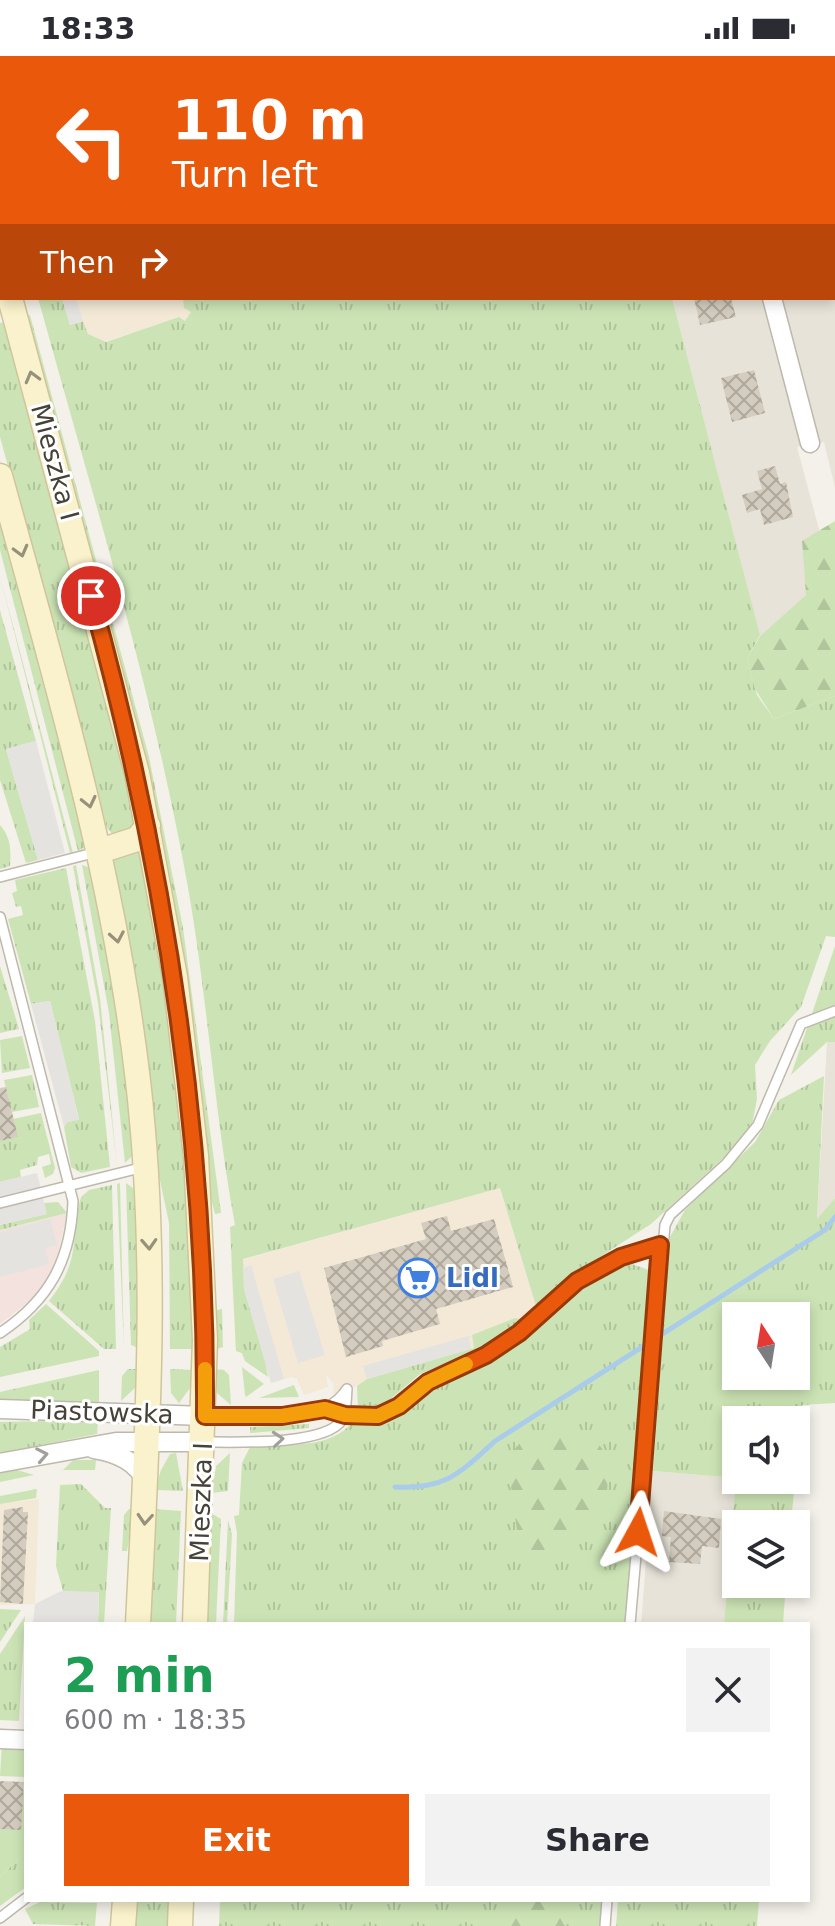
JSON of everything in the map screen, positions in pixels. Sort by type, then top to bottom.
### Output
[{"type":"street","name":"Mieszka I","points":[[11,300],[116,690],[148,826],[175,977],[196,1156],[203,1269],[205,1416],[195,1622]]},
{"type":"street","points":[[773,300],[810,443]]},
{"type":"street","points":[[0,476],[100,851],[132,1031],[150,1258],[149,1415],[138,1622]]},
{"type":"street","points":[[100,851],[137,839],[148,826]]},
{"type":"street","name":"Piastowska","points":[[0,1409],[205,1416]]},
{"type":"street","name":"Piastowska","points":[[0,1463],[84,1447],[148,1441],[204,1442]]},
{"type":"street","name":"Piastowska","points":[[84,1447],[123,1458],[143,1474],[146,1485]]},
{"type":"street","points":[[0,1739],[24,1740]]},
{"type":"street","points":[[123,1926],[125,1902]]},
{"type":"street","points":[[180,1926],[181,1902]]},
{"type":"lane","points":[[0,877],[100,851]]},
{"type":"lane","points":[[0,917],[71,1185],[70,1234],[58,1274],[43,1297],[0,1333]]},
{"type":"lane","points":[[630,1622],[660,1245],[670,1215],[726,1164],[758,1125],[801,1024],[835,1011]]},
{"type":"lane","points":[[0,1203],[145,1166]]},
{"type":"lane","points":[[205,1416],[282,1416],[325,1409],[345,1415],[378,1416],[399,1406],[428,1382],[486,1355],[519,1333],[577,1281],[621,1257],[660,1245]]},
{"type":"lane","points":[[204,1442],[321,1434],[335,1427],[345,1415],[347,1389],[325,1409]]},
{"type":"lane","points":[[0,1918],[24,1900]]},
{"type":"lane","points":[[605,1926],[607,1902]]},
{"type":"shaded area","points":[[63,300],[77,300],[83,321],[70,325]]},
{"type":"shaded area","points":[[64,300],[184,300],[191,312],[185,321],[179,318],[103,342],[88,334],[83,321]]},
{"type":"shaded area","points":[[673,300],[835,300],[835,488],[824,442],[797,447],[831,574],[760,636]]},
{"type":"shaded area","points":[[36,741],[65,853],[38,860],[6,749]]},
{"type":"shaded area","points":[[50,1001],[79,1120],[67,1122],[64,1127],[31,1004]]},
{"type":"shaded area","points":[[827,1042],[835,1042],[835,1198],[817,1220]]},
{"type":"shaded area","points":[[37,1173],[47,1214],[0,1225],[0,1182]]},
{"type":"shaded area","points":[[500,1188],[536,1306],[521,1319],[472,1335],[475,1348],[367,1379],[333,1394],[334,1384],[326,1375],[328,1387],[304,1395],[297,1379],[291,1377],[271,1383],[264,1361],[236,1351],[231,1263]]},
{"type":"shaded area","points":[[67,1213],[57,1258],[47,1282],[32,1299],[0,1324],[0,1230]]},
{"type":"shaded area","points":[[50,1219],[57,1245],[45,1248],[49,1264],[0,1277],[0,1232]]},
{"type":"shaded area","points":[[251,1265],[284,1379],[271,1383],[244,1289],[244,1268]]},
{"type":"shaded area","points":[[299,1271],[325,1355],[298,1363],[273,1279]]},
{"type":"shaded area","points":[[472,1335],[469,1339],[471,1349],[367,1379],[363,1366]]},
{"type":"shaded area","points":[[653,1471],[722,1477],[722,1494],[735,1494],[733,1510],[722,1510],[722,1598],[726,1598],[724,1622],[641,1622]]},
{"type":"shaded area","points":[[39,1499],[35,1604],[0,1605],[0,1504]]},
{"type":"shaded area","points":[[61,1591],[99,1592],[98,1622],[33,1622],[35,1604]]},
{"type":"green space","points":[[39,300],[63,300],[70,325],[83,321],[88,334],[106,342],[179,317],[185,321],[191,312],[184,308],[183,300],[673,300],[760,635],[747,659],[757,695],[774,719],[835,696],[835,937],[826,936],[801,1007],[770,1041],[755,1065],[757,1099],[752,1125],[733,1149],[651,1224],[575,1273],[536,1306],[500,1188],[243,1259],[244,1289],[265,1361],[236,1351],[230,1227],[235,1225],[192,911],[170,794],[98,510]]},
{"type":"green space","points":[[30,315],[149,757],[183,928],[221,1213],[215,1214],[208,1187],[185,976],[164,850],[117,649],[25,316]]},
{"type":"green space","points":[[5,322],[90,631],[136,821],[132,831],[114,836],[107,828],[0,437],[0,323]]},
{"type":"green space","points":[[0,517],[78,803],[86,846],[78,851],[0,550]]},
{"type":"green space","points":[[835,521],[835,696],[774,719],[755,689],[747,659],[760,636],[806,595],[802,541]]},
{"type":"green space","points":[[0,576],[73,853],[70,853]]},
{"type":"green space","points":[[0,610],[36,741],[6,749],[38,860],[26,863],[0,780]]},
{"type":"green space","points":[[0,825],[8,839],[10,866],[0,869]]},
{"type":"green space","points":[[139,848],[167,992],[186,1166],[194,1349],[170,1349],[169,1223],[154,1152],[112,860],[115,856]]},
{"type":"green space","points":[[76,865],[100,998],[117,1165],[98,1003],[73,866]]},
{"type":"green space","points":[[82,865],[91,868],[117,1010],[134,1154],[125,1163],[109,1013]]},
{"type":"green space","points":[[66,868],[95,1021],[110,1167],[81,1173],[71,1167],[64,1127],[67,1122],[79,1119],[50,1001],[31,1004],[8,919],[23,915],[21,906],[16,907],[12,893],[17,891],[15,880]]},
{"type":"green space","points":[[835,946],[835,1042],[827,1042],[791,1075]]},
{"type":"green space","points":[[0,966],[19,1029],[0,1033]]},
{"type":"green space","points":[[22,1036],[30,1068],[2,1073],[0,1040]]},
{"type":"green space","points":[[32,1075],[39,1107],[12,1112],[4,1080]]},
{"type":"green space","points":[[824,1076],[817,1219],[835,1198],[835,1403],[722,1406],[722,1477],[653,1471],[670,1237],[685,1210],[755,1142],[779,1100]]},
{"type":"green space","points":[[41,1113],[55,1168],[53,1174],[45,1178],[42,1167],[51,1164],[49,1154],[38,1157],[37,1165],[20,1170],[21,1177],[0,1182],[0,1141],[17,1137],[13,1119]]},
{"type":"green space","points":[[120,1183],[124,1349],[117,1184]]},
{"type":"green space","points":[[126,1183],[133,1188],[137,1197],[141,1349],[131,1345]]},
{"type":"green space","points":[[112,1185],[116,1349],[104,1349],[49,1301],[60,1286],[71,1261],[81,1197],[89,1190]]},
{"type":"green space","points":[[58,1202],[67,1213],[0,1230],[0,1225],[46,1214],[44,1203]]},
{"type":"green space","points":[[632,1264],[649,1270],[653,1282],[625,1622],[234,1622],[237,1533],[234,1516],[239,1515],[242,1463],[250,1447],[305,1444],[332,1437],[352,1422],[387,1420],[439,1386],[511,1347],[581,1289]]},
{"type":"green space","points":[[46,1304],[99,1351],[99,1356],[0,1377],[0,1347],[30,1329],[29,1320]]},
{"type":"green space","points":[[222,1309],[223,1347],[214,1350],[217,1310]]},
{"type":"green space","points":[[515,1318],[521,1319],[504,1335],[478,1350],[420,1374],[380,1408],[358,1410],[357,1386],[367,1379],[474,1348],[472,1335]]},
{"type":"green space","points":[[241,1351],[265,1361],[268,1377],[245,1361]]},
{"type":"green space","points":[[242,1367],[264,1384],[246,1397],[245,1395]]},
{"type":"green space","points":[[128,1369],[141,1369],[137,1386],[121,1401],[122,1376]]},
{"type":"green space","points":[[170,1369],[194,1370],[190,1388],[179,1403],[171,1393]]},
{"type":"green space","points":[[214,1369],[224,1370],[229,1375],[231,1405],[217,1393]]},
{"type":"green space","points":[[99,1370],[99,1402],[0,1401],[0,1392]]},
{"type":"green space","points":[[294,1385],[299,1397],[259,1398]]},
{"type":"green space","points":[[0,1422],[98,1423],[97,1434],[0,1453]]},
{"type":"green space","points":[[309,1424],[309,1428],[250,1433],[250,1427]]},
{"type":"green space","points":[[565,1427],[590,1437],[603,1450],[607,1496],[542,1554],[521,1560],[508,1464],[516,1447],[546,1429]]},
{"type":"green space","points":[[176,1453],[183,1491],[155,1490],[170,1454]]},
{"type":"green space","points":[[230,1453],[228,1491],[212,1493],[216,1466]]},
{"type":"green space","points":[[73,1460],[96,1460],[95,1470],[63,1470]]},
{"type":"green space","points":[[17,1470],[34,1475],[0,1482],[0,1473]]},
{"type":"green space","points":[[81,1484],[105,1508],[111,1508],[104,1622],[98,1622],[99,1593],[63,1591],[56,1566],[60,1485]]},
{"type":"green space","points":[[37,1489],[36,1498],[0,1504],[0,1496]]},
{"type":"green space","points":[[735,1494],[794,1494],[792,1510],[733,1510]]},
{"type":"green space","points":[[129,1509],[134,1509],[127,1551],[122,1551],[124,1515]]},
{"type":"green space","points":[[154,1509],[181,1511],[176,1622],[149,1622]]},
{"type":"green space","points":[[211,1513],[221,1519],[216,1622],[205,1622]]},
{"type":"green space","points":[[228,1520],[232,1534],[227,1622],[223,1622]]},
{"type":"green space","points":[[726,1598],[785,1598],[783,1622],[724,1622]]},
{"type":"green space","points":[[0,1609],[21,1610],[0,1642]]},
{"type":"green space","points":[[25,1616],[19,1721],[0,1720],[0,1654]]},
{"type":"green space","points":[[2,1745],[24,1746],[24,1777],[0,1776]]},
{"type":"green space","points":[[24,1793],[24,1855],[0,1876],[0,1829]]},
{"type":"green space","points":[[24,1855],[24,1888],[0,1906],[0,1876]]},
{"type":"green space","points":[[40,1902],[97,1903],[95,1926],[33,1924],[25,1909]]},
{"type":"green space","points":[[135,1902],[171,1902],[170,1926],[133,1926]]},
{"type":"green space","points":[[220,1902],[604,1902],[602,1926],[219,1926]]},
{"type":"green space","points":[[514,1902],[568,1902],[565,1926],[500,1926]]},
{"type":"green space","points":[[618,1902],[759,1902],[757,1926],[616,1926]]},
{"type":"building","points":[[694,300],[732,300],[736,317],[700,325]]},
{"type":"building","points":[[754,370],[765,413],[732,422],[721,378]]},
{"type":"building","points":[[775,466],[780,484],[786,482],[793,517],[764,525],[760,509],[747,513],[742,495],[762,489],[757,471]]},
{"type":"building","points":[[6,1087],[18,1137],[0,1141],[0,1088]]},
{"type":"building","name":"Lidl","points":[[447,1216],[451,1231],[494,1219],[513,1287],[436,1309],[440,1324],[382,1341],[383,1346],[346,1357],[324,1268],[426,1239],[421,1223]]},
{"type":"building","points":[[23,1507],[23,1512],[28,1512],[23,1604],[0,1602],[4,1510]]},
{"type":"building","points":[[664,1511],[721,1519],[719,1548],[702,1546],[700,1564],[669,1562],[671,1537],[662,1536]]},
{"type":"building","points":[[0,1781],[24,1782],[21,1830],[0,1829]]},
{"type":"waterway","points":[[395,1487],[440,1482],[461,1471],[495,1441],[825,1230],[835,1217]]},
{"type":"slow traffic","points":[[205,1369],[205,1416],[282,1416],[325,1409],[362,1417],[378,1416],[399,1406],[428,1382],[466,1364]]},
{"type":"place","name":"Lidl","points":[[418,1278]]},
{"type":"route","points":[[91,596],[137,773],[175,977],[196,1156],[204,1311],[205,1416],[282,1416],[325,1409],[345,1415],[378,1416],[399,1406],[428,1382],[486,1355],[519,1333],[577,1281],[621,1257],[660,1245],[638,1532]]}]
